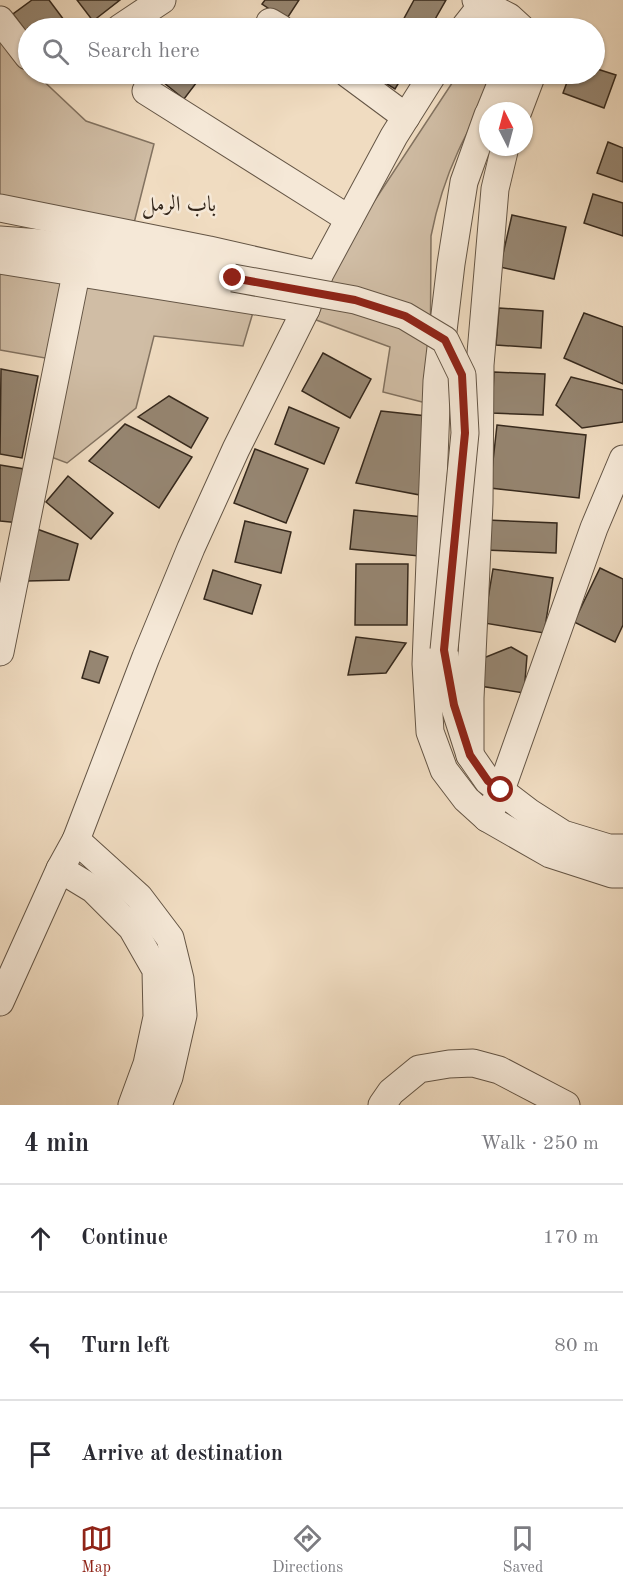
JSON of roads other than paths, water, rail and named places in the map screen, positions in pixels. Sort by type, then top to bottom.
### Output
[{"type":"street","points":[[135,18],[162,0]]},
{"type":"street","points":[[471,18],[482,2],[510,18]]},
{"type":"street","points":[[0,20],[18,43]]},
{"type":"street","points":[[361,84],[406,117]]},
{"type":"street","points":[[0,1002],[9,962],[76,840],[191,548],[236,449],[306,309],[319,275],[406,117],[427,84]]},
{"type":"street","points":[[494,102],[501,84]]},
{"type":"street","points":[[521,102],[528,84]]},
{"type":"street","points":[[146,90],[349,219]]},
{"type":"street","points":[[479,141],[464,182],[451,264],[437,381],[426,664],[430,732],[444,770],[466,800],[487,818],[550,854],[612,874],[623,874]]},
{"type":"street","points":[[470,755],[470,698],[479,503],[480,365],[495,189],[503,156]]},
{"type":"street","points":[[0,208],[319,275]]},
{"type":"street","points":[[0,232],[40,243],[355,300],[405,316],[445,340],[462,375],[465,433],[444,650],[430,732]]},
{"type":"street","points":[[0,240],[40,243]]},
{"type":"street","points":[[0,260],[306,309]]},
{"type":"street","points":[[0,652],[76,273]]},
{"type":"street","points":[[487,818],[501,790],[590,539],[623,459]]},
{"type":"street","points":[[444,650],[454,705],[470,755],[488,781],[530,813],[563,834],[609,848],[623,848]]},
{"type":"street","points":[[76,840],[138,897],[170,938],[180,979],[183,1015],[169,1077],[158,1105]]},
{"type":"street","points":[[60,869],[93,889],[132,928],[156,970],[157,1017],[147,1064],[132,1105]]},
{"type":"street","points":[[382,1105],[391,1092],[419,1069],[473,1063],[499,1070],[566,1105]]},
{"type":"district","name":"باب الرمل","points":[[179,203]]}]
